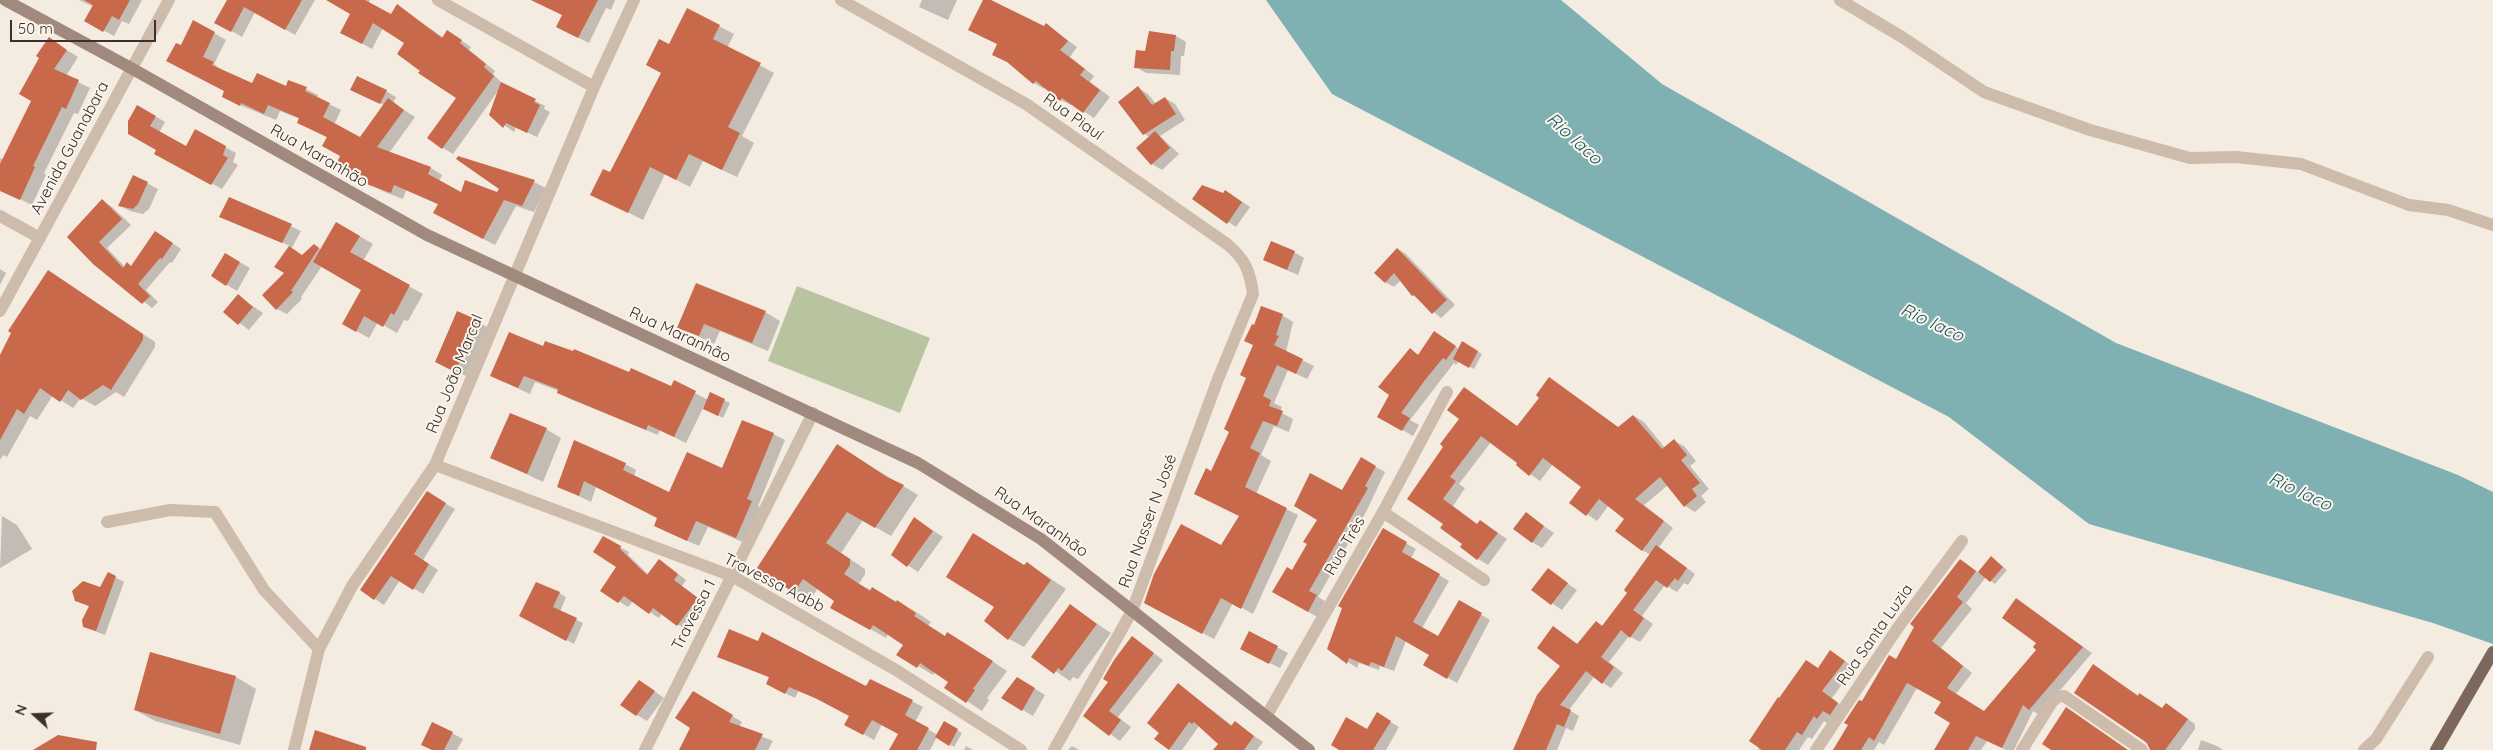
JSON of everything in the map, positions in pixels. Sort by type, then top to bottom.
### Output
[{"type":"main road","points":[[2436,750],[2493,652]]},
{"type":"street","name":"Rua Maranhão","points":[[5,0],[131,68],[427,235],[918,463],[988,504],[1041,539],[1267,715],[1309,750]]},
{"type":"street","name":"Avenida Guanabara","points":[[0,311],[169,0]]},
{"type":"street","points":[[438,0],[594,88]]},
{"type":"street","name":"Rua João Marcal","points":[[294,750],[319,649],[352,586],[435,465],[514,274],[634,0]]},
{"type":"street","name":"Rua Piauí","points":[[841,0],[939,53],[1026,104],[1227,244],[1240,255],[1251,279],[1253,294]]},
{"type":"street","points":[[1840,0],[1902,37],[1984,92],[2090,130],[2190,158],[2236,157],[2301,164],[2409,205],[2448,210],[2493,225]]},
{"type":"street","points":[[0,216],[40,238]]},
{"type":"street","name":"Rua Nasser N José","points":[[1054,750],[1132,611],[1218,379],[1253,294]]},
{"type":"street","name":"Rua Três","points":[[1267,715],[1383,512],[1447,392]]},
{"type":"street","name":"Travessa 1","points":[[645,750],[813,413]]},
{"type":"street","name":"Travessa Aabb","points":[[435,465],[732,576],[881,660],[1021,750]]},
{"type":"street","points":[[107,522],[170,510],[215,512],[264,590],[319,649]]},
{"type":"street","points":[[1383,512],[1484,580]]},
{"type":"street","name":"Rua Santa Luzia","points":[[1816,750],[1898,629],[1962,541]]},
{"type":"street","points":[[2364,750],[2376,739],[2428,657]]},
{"type":"street","points":[[2022,750],[2058,697],[2064,696],[2142,750]]},
{"type":"green space","points":[[797,286],[930,338],[900,413],[768,361]]},
{"type":"water","name":"Rio Iaco","points":[[1266,0],[1561,0],[1662,84],[2116,343],[2458,475],[2493,492],[2493,644],[2433,623],[2089,524],[1949,417],[1332,94]]},
{"type":"building","points":[[84,0],[130,0],[119,20],[112,16],[103,32],[84,21],[93,5]]},
{"type":"building","points":[[227,0],[302,0],[285,30],[244,7],[231,32],[214,23]]},
{"type":"building","points":[[326,0],[365,0],[391,14],[397,4],[442,38],[447,30],[462,40],[460,43],[486,64],[484,67],[494,76],[442,149],[427,138],[456,98],[418,73],[420,71],[397,54],[404,43],[373,23],[362,44],[340,33],[350,14]]},
{"type":"building","points":[[531,0],[598,0],[578,38],[556,27],[562,15]]},
{"type":"building","points":[[983,0],[991,0],[1044,26],[1046,23],[1068,41],[1060,50],[1085,69],[1080,75],[1100,90],[1083,113],[1062,98],[1060,101],[1036,81],[1033,84],[1007,62],[992,55],[997,44],[968,30]]},
{"type":"building","points":[[687,8],[720,25],[713,39],[761,63],[728,127],[740,133],[722,170],[689,154],[676,180],[650,167],[628,213],[590,195],[603,169],[610,172],[661,73],[646,65],[659,39],[669,44]]},
{"type":"building","points":[[193,20],[215,32],[203,57],[214,62],[212,65],[252,83],[257,73],[286,86],[288,80],[307,87],[305,91],[330,103],[323,117],[360,137],[388,98],[404,110],[377,147],[431,167],[428,174],[461,192],[465,180],[497,192],[499,189],[456,159],[458,156],[535,180],[522,206],[504,200],[483,239],[433,213],[438,204],[394,185],[391,193],[369,185],[336,164],[340,156],[322,146],[327,137],[297,123],[299,118],[268,105],[264,114],[241,103],[240,106],[222,97],[224,91],[166,61],[176,43],[181,45]]},
{"type":"building","points":[[1149,31],[1176,35],[1174,51],[1171,51],[1170,70],[1134,68],[1136,50],[1145,51]]},
{"type":"building","points":[[49,37],[67,50],[54,69],[79,80],[66,109],[62,107],[33,166],[35,167],[20,200],[0,191],[0,164],[31,101],[19,94],[39,58],[36,56]]},
{"type":"building","points":[[357,76],[387,90],[380,104],[350,90]]},
{"type":"building","points":[[501,82],[536,99],[534,102],[540,105],[527,133],[506,123],[503,128],[489,115]]},
{"type":"building","points":[[1138,86],[1152,105],[1165,97],[1176,114],[1143,135],[1118,102]]},
{"type":"building","points":[[137,105],[156,116],[150,126],[186,146],[195,129],[226,146],[223,155],[228,158],[211,185],[154,154],[156,150],[128,134],[128,121]]},
{"type":"building","points":[[1155,131],[1170,148],[1151,165],[1136,148]]},
{"type":"building","points":[[133,175],[148,182],[138,204],[133,209],[118,206]]},
{"type":"building","points":[[1202,185],[1223,193],[1225,190],[1242,202],[1227,224],[1192,199]]},
{"type":"building","points":[[229,197],[292,224],[282,243],[219,217]]},
{"type":"building","points":[[102,199],[122,219],[99,242],[123,268],[127,262],[131,266],[155,231],[173,243],[162,259],[160,258],[138,284],[150,296],[142,304],[93,264],[67,237]]},
{"type":"building","points":[[336,222],[360,236],[350,252],[410,285],[394,315],[391,313],[383,327],[364,316],[356,332],[342,324],[361,290],[313,262]]},
{"type":"building","points":[[1271,241],[1295,251],[1287,270],[1263,260]]},
{"type":"building","points":[[314,244],[319,248],[291,291],[293,292],[276,310],[262,295],[284,273],[274,267],[289,246],[302,255]]},
{"type":"building","points":[[1397,248],[1447,300],[1432,314],[1414,295],[1412,296],[1394,273],[1385,283],[1374,273]]},
{"type":"building","points":[[225,253],[240,262],[226,286],[211,276]]},
{"type":"building","points":[[48,270],[143,334],[143,340],[111,390],[103,385],[81,400],[68,390],[60,402],[40,388],[24,414],[17,409],[0,440],[0,355],[11,333],[8,331]]},
{"type":"building","points":[[696,283],[766,311],[752,343],[704,324],[699,336],[677,328]]},
{"type":"building","points":[[238,294],[253,307],[238,325],[223,312]]},
{"type":"building","points":[[1261,306],[1283,314],[1276,335],[1279,336],[1274,345],[1303,359],[1296,374],[1277,365],[1263,396],[1271,400],[1269,406],[1283,411],[1277,426],[1263,421],[1250,448],[1260,453],[1245,487],[1287,508],[1241,609],[1221,598],[1202,634],[1144,603],[1154,574],[1181,524],[1221,545],[1239,516],[1194,494],[1206,468],[1211,471],[1229,432],[1224,429],[1246,378],[1240,375],[1253,345],[1244,341],[1252,324],[1254,325]]},
{"type":"building","points":[[457,311],[478,320],[455,372],[435,362]]},
{"type":"building","points":[[1434,331],[1456,346],[1446,360],[1443,358],[1401,413],[1410,418],[1402,431],[1377,417],[1389,395],[1378,387],[1410,348],[1418,355]]},
{"type":"building","points":[[509,332],[543,346],[545,341],[573,351],[574,349],[629,372],[631,368],[671,386],[674,380],[696,391],[674,437],[648,425],[646,430],[557,393],[558,389],[524,376],[518,388],[490,376]]},
{"type":"building","points":[[1462,341],[1478,351],[1469,368],[1453,359]]},
{"type":"building","points":[[1549,377],[1618,427],[1633,415],[1662,449],[1674,439],[1687,455],[1681,460],[1700,483],[1692,489],[1697,496],[1684,507],[1660,477],[1635,499],[1664,521],[1642,551],[1615,531],[1624,519],[1599,499],[1586,516],[1569,503],[1581,487],[1543,458],[1529,476],[1516,465],[1517,463],[1481,436],[1450,477],[1456,481],[1443,499],[1477,524],[1480,520],[1498,533],[1477,560],[1460,547],[1462,544],[1440,528],[1443,524],[1407,499],[1443,447],[1440,444],[1459,419],[1447,410],[1464,387],[1517,426],[1539,398],[1536,395]]},
{"type":"building","points":[[710,392],[725,399],[718,416],[703,409]]},
{"type":"building","points":[[510,413],[547,428],[527,474],[490,458]]},
{"type":"building","points":[[742,420],[774,433],[747,499],[752,501],[736,538],[696,521],[687,541],[654,526],[657,518],[584,481],[579,496],[557,487],[574,440],[626,463],[623,470],[669,492],[687,452],[722,468]]},
{"type":"building","points":[[837,444],[887,477],[904,485],[875,528],[847,512],[826,543],[850,559],[850,565],[844,574],[870,591],[872,587],[896,602],[897,600],[916,613],[914,616],[945,636],[947,632],[993,661],[973,689],[975,690],[966,703],[944,688],[948,682],[920,663],[917,668],[896,655],[903,645],[873,625],[870,630],[830,608],[834,601],[803,579],[794,593],[757,568]]},
{"type":"building","points":[[1361,457],[1376,466],[1365,486],[1368,488],[1309,591],[1317,595],[1308,612],[1272,592],[1287,567],[1292,570],[1307,544],[1303,542],[1317,520],[1294,506],[1310,473],[1342,490]]},
{"type":"building","points":[[427,491],[446,503],[414,554],[429,564],[413,590],[391,576],[374,600],[360,590]]},
{"type":"building","points":[[1526,512],[1544,526],[1532,543],[1513,529]]},
{"type":"building","points":[[914,517],[933,531],[907,567],[891,555]]},
{"type":"building","points":[[1383,528],[1407,542],[1402,552],[1440,574],[1413,622],[1438,636],[1459,600],[1482,613],[1447,679],[1423,665],[1429,655],[1396,636],[1384,667],[1371,662],[1369,666],[1349,658],[1347,664],[1327,649],[1342,608],[1338,606]]},
{"type":"building","points":[[973,533],[1024,565],[1027,562],[1051,580],[1008,640],[984,621],[994,607],[946,577]]},
{"type":"building","points":[[603,536],[621,546],[620,549],[647,575],[659,559],[678,574],[674,580],[698,598],[677,626],[653,608],[649,614],[624,596],[618,603],[600,591],[616,567],[593,552]]},
{"type":"building","points":[[1656,545],[1687,568],[1678,581],[1675,578],[1667,588],[1656,580],[1633,610],[1644,618],[1630,638],[1621,630],[1601,657],[1614,667],[1602,684],[1586,671],[1560,705],[1571,710],[1564,727],[1557,724],[1546,750],[1513,750],[1537,695],[1560,666],[1537,648],[1553,626],[1577,644],[1596,621],[1602,626],[1627,593],[1624,590]]},
{"type":"building","points":[[1991,556],[2003,567],[1990,582],[1978,572]]},
{"type":"building","points":[[1960,559],[1976,571],[1957,597],[1963,602],[1932,641],[1963,666],[1947,688],[1984,711],[2036,650],[2033,647],[2036,643],[2002,618],[2016,598],[2083,647],[2029,710],[2023,705],[2002,748],[1976,736],[1968,750],[1934,750],[1950,723],[1934,713],[1941,702],[1907,683],[1874,741],[1869,737],[1861,750],[1833,750],[1848,725],[1844,723],[1859,700],[1862,701],[1889,655],[1896,659],[1914,627],[1910,624]]},
{"type":"building","points":[[1548,568],[1568,583],[1551,605],[1531,590]]},
{"type":"building","points":[[108,572],[116,576],[96,631],[83,627],[82,620],[89,606],[75,601],[72,591],[83,581],[100,587]]},
{"type":"building","points":[[536,582],[560,592],[553,607],[577,618],[566,641],[519,616]]},
{"type":"building","points":[[1070,604],[1097,624],[1062,671],[1058,668],[1054,674],[1031,657]]},
{"type":"building","points":[[729,629],[758,641],[762,632],[866,686],[870,679],[913,700],[905,715],[929,728],[917,750],[889,750],[898,734],[872,720],[863,735],[844,725],[849,716],[789,687],[785,694],[766,684],[769,677],[717,657]]},
{"type":"building","points":[[1249,631],[1278,646],[1269,664],[1240,649]]},
{"type":"building","points":[[1132,636],[1154,653],[1109,711],[1121,720],[1109,736],[1083,716],[1108,682],[1103,679],[1114,660]]},
{"type":"building","points":[[1830,650],[1845,661],[1822,691],[1838,703],[1830,715],[1823,711],[1817,719],[1814,716],[1802,735],[1797,732],[1785,750],[1762,750],[1749,741],[1778,697],[1806,660],[1818,668]]},
{"type":"building","points":[[150,652],[236,676],[220,734],[134,710]]},
{"type":"building","points":[[2093,664],[2138,696],[2139,693],[2162,708],[2166,703],[2188,719],[2165,750],[2150,750],[2147,743],[2074,693]]},
{"type":"building","points":[[1017,677],[1035,688],[1022,711],[1001,698]]},
{"type":"building","points":[[639,680],[655,691],[636,716],[620,705]]},
{"type":"building","points":[[1178,683],[1231,726],[1235,721],[1254,736],[1244,750],[1213,750],[1218,744],[1194,722],[1192,724],[1189,722],[1169,750],[1154,739],[1159,733],[1147,723]]},
{"type":"building","points":[[693,691],[733,715],[729,722],[763,734],[755,750],[679,750],[690,728],[675,718]]},
{"type":"building","points":[[2066,707],[2128,750],[2051,750],[2042,744]]},
{"type":"building","points":[[1377,712],[1391,721],[1373,750],[1339,750],[1331,745],[1346,717],[1367,729]]},
{"type":"building","points":[[944,721],[958,729],[949,746],[935,737]]},
{"type":"building","points":[[432,722],[453,732],[444,750],[432,750],[421,745]]},
{"type":"building","points":[[315,730],[366,747],[366,750],[309,750]]},
{"type":"building","points":[[58,735],[97,742],[96,750],[33,750]]}]
